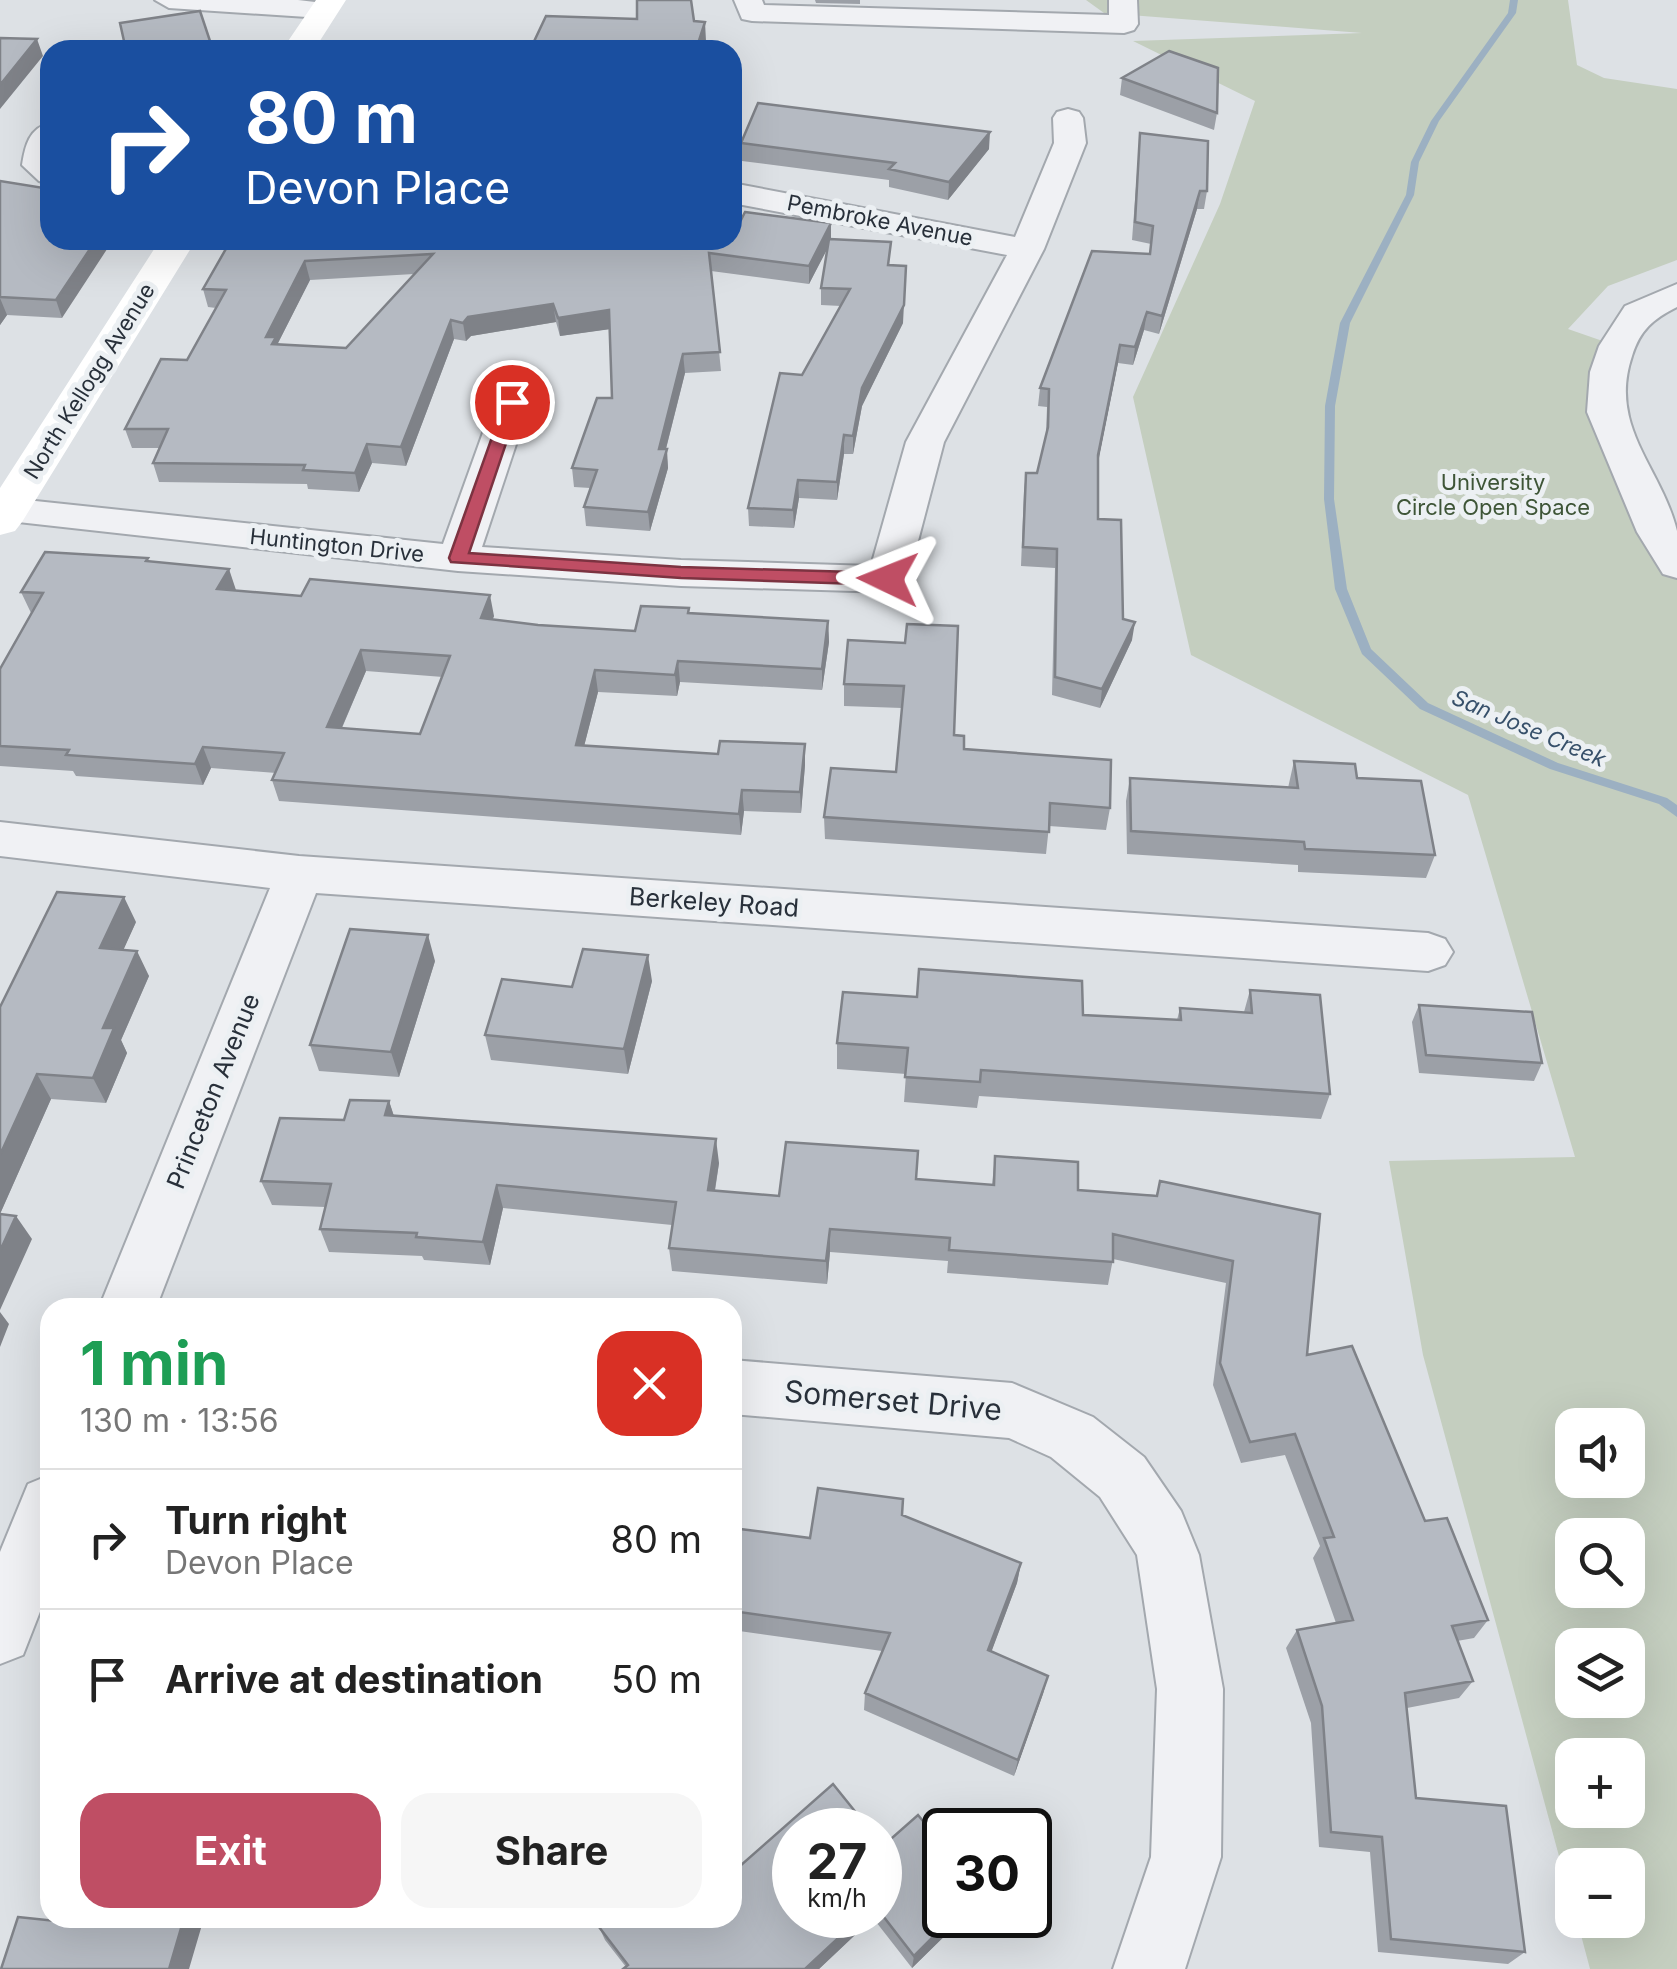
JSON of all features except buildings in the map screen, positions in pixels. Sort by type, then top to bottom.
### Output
[{"type":"street","points":[[169,0],[327,5]]},
{"type":"street","points":[[750,6],[1124,24],[1123,0]]},
{"type":"street","points":[[304,40],[327,5]]},
{"type":"street","name":"Huntington Drive","points":[[3,516],[458,558],[681,572],[888,579],[925,442],[1027,249],[1070,143],[1068,118]]},
{"type":"street","name":"Pembroke Avenue","points":[[742,195],[1027,249]]},
{"type":"street","name":"North Kellogg Avenue","points":[[3,516],[172,250]]},
{"type":"street","points":[[1677,294],[1637,313],[1617,346],[1608,372],[1606,412],[1657,532],[1677,565]]},
{"type":"street","points":[[458,558],[512,402]]},
{"type":"street","name":"Berkeley Road","points":[[0,839],[299,874],[1428,952]]},
{"type":"street","name":"Princeton Avenue","points":[[132,1298],[299,874]]},
{"type":"street","name":"Somerset Drive","points":[[742,1388],[1012,1411],[1072,1436],[1122,1477],[1159,1532],[1168,1555],[1190,1689],[1186,1857],[1149,1969]]},
{"type":"street","points":[[0,1632],[40,1530]]},
{"type":"green space","name":"University Circle Open Space","points":[[1086,0],[1568,0],[1577,65],[1604,78],[1677,89],[1677,260],[1608,286],[1568,329],[1617,346],[1608,372],[1677,565],[1677,1969],[1590,1969],[1582,1938],[1645,1938],[1645,1848],[1557,1848],[1423,1355],[1389,1161],[1575,1157],[1468,795],[1191,655],[1133,397],[1220,204],[1255,101],[1133,41],[1362,33],[1104,13]]},
{"type":"waterway","name":"San Jose Creek","points":[[1514,0],[1512,13],[1435,121],[1415,162],[1410,195],[1345,323],[1330,406],[1329,499],[1341,589],[1366,651],[1424,706],[1554,766],[1663,801],[1677,812]]},
{"type":"route","points":[[512,402],[458,558],[681,572],[888,579]]}]
